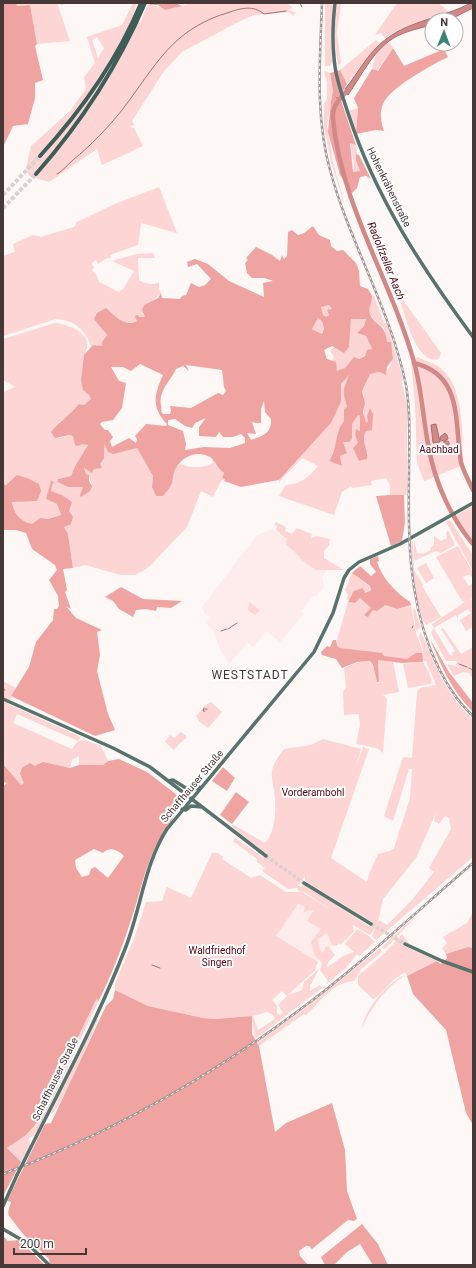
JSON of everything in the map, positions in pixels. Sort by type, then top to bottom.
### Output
[{"type":"highway","points":[[40,156],[77,113],[98,83],[120,48],[141,3]]},
{"type":"highway","points":[[36,174],[70,134],[97,94],[121,54],[145,3]]},
{"type":"main road","name":"Hohenkrähenstraße","points":[[335,3],[334,58],[346,107],[369,169],[395,220],[426,270],[473,337]]},
{"type":"main road","name":"Schaffhauser Straße","points":[[3,1206],[121,959],[134,927],[155,849],[167,829],[182,809],[314,652],[333,612],[343,582],[352,567],[408,540],[473,503]]},
{"type":"main road","points":[[4,700],[150,767],[266,856]]},
{"type":"main road","points":[[168,780],[173,780],[189,790],[202,787]]},
{"type":"main road","points":[[182,809],[186,810],[191,806],[202,807]]},
{"type":"main road","points":[[304,883],[371,924]]},
{"type":"main road","points":[[404,944],[442,961],[473,972]]},
{"type":"main road","points":[[4,1230],[34,1249],[49,1265]]},
{"type":"shaded area","points":[[3,3],[16,3],[17,6],[30,5],[37,44],[35,46],[43,80],[35,83],[35,98],[28,124],[13,126],[3,147]]},
{"type":"shaded area","points":[[148,3],[175,3],[182,6],[165,10],[158,5],[150,5]]},
{"type":"shaded area","points":[[473,3],[473,8],[464,12],[450,12]]},
{"type":"shaded area","points":[[424,20],[424,27],[397,36],[382,47],[369,62],[348,95],[345,89],[381,43],[395,33]]},
{"type":"shaded area","points":[[393,48],[404,66],[437,52],[446,52],[448,57],[412,77],[387,97],[381,111],[381,121],[384,131],[376,130],[356,134],[358,108],[354,98],[372,69],[378,71]]},
{"type":"shaded area","points":[[340,70],[347,84],[340,97],[356,145],[350,143],[353,172],[360,171],[356,160],[356,154],[359,155],[371,179],[366,176],[360,177],[357,188],[352,193],[340,175],[328,132],[333,91],[330,73]]},
{"type":"shaded area","points":[[313,226],[319,235],[330,240],[331,246],[337,251],[343,250],[356,263],[359,271],[360,286],[368,289],[372,296],[369,310],[370,314],[374,321],[384,331],[387,342],[391,342],[393,359],[387,367],[386,375],[379,372],[370,374],[362,391],[365,403],[363,412],[366,423],[368,421],[367,416],[370,408],[373,414],[372,430],[366,431],[364,434],[367,459],[359,461],[353,448],[358,443],[355,434],[356,429],[360,431],[360,416],[358,415],[352,424],[352,439],[349,442],[343,442],[347,453],[340,456],[342,466],[329,461],[334,451],[339,430],[344,421],[344,409],[347,407],[344,391],[349,375],[341,384],[341,402],[331,423],[279,480],[241,487],[224,481],[225,479],[222,478],[224,473],[210,457],[195,454],[182,460],[174,471],[172,483],[169,488],[163,496],[156,496],[152,487],[153,476],[137,448],[113,454],[108,452],[104,444],[104,458],[100,464],[102,468],[94,469],[92,473],[84,468],[86,474],[89,475],[89,481],[92,486],[90,491],[81,497],[80,495],[83,487],[68,487],[58,482],[58,479],[71,476],[75,466],[88,445],[75,445],[73,436],[69,435],[55,438],[51,432],[79,404],[84,405],[91,399],[83,390],[81,380],[84,355],[93,345],[102,346],[102,342],[107,335],[94,319],[97,313],[106,308],[120,320],[133,323],[137,321],[135,316],[137,315],[140,317],[145,317],[142,310],[144,305],[158,298],[161,293],[162,298],[180,299],[182,296],[186,295],[191,283],[199,287],[205,285],[211,279],[197,264],[188,267],[187,262],[195,259],[208,264],[229,281],[264,297],[263,283],[273,281],[264,278],[252,278],[247,273],[245,263],[248,260],[246,258],[256,247],[280,261],[282,255],[284,259],[287,256],[288,232],[292,230],[298,235],[304,233]],"holes":[[[329,305],[332,309],[327,310],[329,315],[326,317],[323,315],[321,307]],[[318,318],[322,321],[322,334],[312,329]],[[351,319],[366,319],[364,326],[357,333],[366,336],[372,349],[367,350],[365,356],[359,359],[354,357],[345,368],[337,371],[336,362],[327,359],[324,350],[332,346],[344,353],[349,347]],[[140,364],[163,375],[156,395],[156,406],[158,412],[167,424],[166,426],[146,424],[135,436],[137,439],[136,443],[129,438],[112,447],[110,441],[113,437],[108,430],[105,430],[100,424],[102,422],[113,420],[122,408],[126,383],[119,381],[111,367],[123,367],[131,371]],[[186,365],[222,370],[224,387],[226,391],[223,395],[218,393],[191,408],[170,406],[170,414],[163,414],[161,410],[161,395],[176,369],[183,366],[189,371]],[[264,401],[265,412],[271,419],[270,428],[263,435],[251,440],[247,433],[256,434],[252,422],[261,423],[261,409]],[[206,418],[199,427],[199,436],[216,437],[219,432],[223,437],[233,437],[241,434],[245,438],[245,443],[230,448],[204,447],[185,450],[186,444],[183,431],[168,425],[168,420],[175,419],[185,426],[192,428],[195,423]]]},
{"type":"shaded area","points":[[436,424],[440,442],[433,443],[431,425]]},
{"type":"shaded area","points":[[445,433],[448,439],[445,440],[449,442],[449,448],[447,450],[435,450],[435,445],[440,447],[444,442],[444,440],[441,441],[440,437]]},
{"type":"shaded area","points":[[17,475],[39,484],[41,491],[37,501],[12,502],[14,510],[24,521],[32,524],[40,518],[48,519],[61,515],[57,504],[46,499],[51,481],[54,482],[51,491],[62,495],[72,502],[69,511],[73,517],[71,524],[64,527],[68,534],[73,568],[63,569],[67,590],[65,592],[71,609],[66,606],[76,618],[102,630],[97,632],[100,655],[97,671],[108,714],[115,730],[95,736],[11,696],[29,667],[36,642],[53,620],[54,609],[57,609],[59,606],[58,596],[49,580],[57,570],[55,565],[32,549],[26,533],[16,530],[3,530],[3,484],[6,485]]},
{"type":"shaded area","points":[[404,495],[405,522],[402,541],[391,546],[376,496]]},
{"type":"shaded area","points":[[273,529],[327,570],[322,577],[324,587],[316,597],[314,595],[301,612],[304,614],[280,642],[266,631],[254,647],[247,643],[229,664],[220,649],[213,630],[207,624],[209,617],[205,614],[202,607],[257,535]]},
{"type":"shaded area","points":[[378,556],[379,561],[377,562],[382,574],[395,590],[410,602],[411,605],[397,609],[385,605],[377,611],[373,610],[368,617],[364,615],[371,608],[360,598],[355,603],[348,602],[354,591],[363,588],[365,593],[371,590],[370,586],[352,573],[360,566],[371,576],[376,572],[370,564],[370,559]]},
{"type":"shaded area","points":[[121,587],[143,599],[182,601],[171,608],[157,607],[156,611],[146,609],[136,610],[133,617],[119,609],[113,601],[105,597]]},
{"type":"shaded area","points":[[430,639],[449,672],[473,703],[473,712],[453,687]]},
{"type":"shaded area","points":[[333,640],[336,640],[337,646],[340,648],[382,653],[384,656],[407,659],[416,653],[422,653],[423,662],[402,663],[378,660],[379,682],[377,682],[373,665],[370,661],[357,662],[342,668],[336,659],[322,655],[321,652],[327,646],[330,647]]},
{"type":"shaded area","points":[[119,759],[147,772],[177,795],[177,808],[150,858],[124,941],[112,972],[98,1002],[97,998],[43,1112],[36,1124],[26,1135],[7,1148],[21,1162],[3,1196],[3,786],[7,783],[3,782],[3,764],[21,785],[24,783],[20,774],[22,768],[30,763],[35,766],[43,762],[70,768],[79,765],[103,765],[108,761]],"holes":[[[94,849],[103,853],[111,849],[124,856],[108,878],[95,867],[91,869],[89,875],[82,877],[76,868],[75,860]]]},
{"type":"shaded area","points":[[223,767],[235,778],[227,791],[212,781]]},
{"type":"shaded area","points":[[236,792],[249,802],[232,824],[220,815]]},
{"type":"shaded area","points":[[298,903],[327,921],[332,945],[318,962],[276,936]]},
{"type":"shaded area","points":[[468,947],[473,948],[473,1125],[466,1113],[446,1030],[413,994],[407,976],[437,961],[441,964],[447,958],[446,954]]},
{"type":"shaded area","points":[[115,990],[148,1006],[203,1018],[215,1019],[252,1016],[252,1034],[259,1046],[275,1132],[286,1123],[332,1103],[345,1150],[347,1191],[357,1219],[354,1221],[348,1220],[312,1249],[309,1246],[306,1246],[299,1251],[300,1256],[308,1265],[50,1265],[49,1259],[24,1235],[9,1216],[8,1212],[11,1202],[7,1201],[45,1124],[51,1123],[106,1006],[113,999]]},
{"type":"shaded area","points":[[362,1224],[378,1244],[388,1265],[373,1265],[360,1244],[347,1252],[334,1265],[325,1265],[321,1257]]},
{"type":"shaded area","points":[[3,1236],[8,1241],[19,1240],[45,1265],[3,1265]]},
{"type":"green space","points":[[16,3],[57,3],[70,41],[37,44],[30,5],[17,6]]},
{"type":"green space","points":[[133,3],[137,3],[132,18],[140,23],[148,4],[159,7],[170,7],[191,3],[286,3],[292,7],[289,10],[297,13],[294,14],[294,16],[288,12],[254,15],[182,52],[164,71],[132,121],[134,125],[130,127],[134,128],[143,146],[102,165],[97,149],[49,182],[29,176],[26,168],[31,146],[70,111],[86,89],[84,77],[95,63],[87,37],[122,25]],"holes":[[[97,37],[104,48],[98,58],[92,40]]]},
{"type":"green space","points":[[325,3],[333,3],[331,39],[333,61],[330,66],[325,66]]},
{"type":"green space","points":[[337,3],[341,3],[337,33],[341,63],[338,66],[334,36]]},
{"type":"green space","points":[[397,3],[438,3],[449,12],[424,12],[424,21],[395,32],[385,38],[381,33],[375,35]]},
{"type":"green space","points":[[376,40],[379,43],[347,84],[340,70]]},
{"type":"green space","points":[[390,43],[393,48],[377,71],[372,69],[379,49]]},
{"type":"green space","points":[[324,71],[330,73],[333,91],[327,126],[333,162],[346,209],[331,162],[324,127],[324,104],[327,99],[327,82]]},
{"type":"green space","points":[[358,108],[356,134],[349,111]]},
{"type":"green space","points":[[350,142],[356,145],[360,171],[353,172],[354,165]]},
{"type":"green space","points":[[159,187],[177,233],[141,223],[138,245],[110,255],[111,258],[107,258],[98,264],[96,260],[92,263],[94,268],[92,270],[97,276],[99,282],[119,292],[124,288],[134,271],[112,261],[137,254],[153,253],[155,258],[138,258],[139,280],[149,284],[159,282],[159,289],[161,293],[142,310],[146,317],[140,317],[135,323],[123,322],[118,318],[103,331],[107,335],[102,342],[102,346],[93,345],[91,347],[83,331],[78,327],[68,321],[56,319],[3,336],[3,256],[15,252],[13,244],[33,235],[41,237],[74,227],[77,222],[115,204]]},
{"type":"green space","points":[[398,293],[441,353],[439,359],[431,359],[423,354],[417,346],[407,324]]},
{"type":"green space","points":[[372,296],[374,296],[384,323],[387,323],[403,379],[402,382],[407,407],[407,495],[390,495],[390,485],[386,478],[371,481],[372,485],[352,488],[351,486],[342,492],[334,515],[279,496],[286,485],[296,483],[304,479],[318,466],[302,458],[279,482],[279,480],[331,423],[341,402],[341,384],[351,373],[344,421],[339,430],[334,451],[329,461],[342,466],[340,456],[347,453],[343,442],[352,439],[352,424],[358,415],[360,416],[360,431],[356,430],[355,434],[368,455],[363,438],[368,421],[366,423],[364,421],[364,395],[362,391],[370,374],[379,372],[384,375],[391,365],[393,353],[387,342],[384,328],[373,319],[370,314],[369,305]]},
{"type":"green space","points":[[329,305],[332,310],[326,318],[323,315],[321,306]]},
{"type":"green space","points":[[318,317],[324,324],[322,334],[312,329]]},
{"type":"green space","points":[[351,319],[366,319],[364,326],[357,333],[366,336],[372,349],[359,359],[354,357],[345,368],[337,372],[331,362],[334,357],[330,351],[335,347],[344,352],[349,347]]},
{"type":"green space","points":[[55,323],[71,327],[85,337],[87,348],[83,361],[84,381],[86,391],[91,399],[84,405],[80,404],[72,414],[59,422],[59,438],[69,435],[73,436],[78,446],[82,443],[88,445],[75,466],[71,476],[58,479],[68,487],[92,486],[89,475],[86,474],[84,467],[94,469],[100,464],[103,442],[108,452],[137,448],[153,476],[152,487],[170,487],[175,468],[180,464],[200,467],[213,463],[212,458],[219,470],[224,473],[222,478],[225,479],[221,481],[213,497],[201,491],[187,527],[149,567],[135,575],[121,575],[85,565],[73,568],[68,534],[64,527],[69,511],[62,495],[51,491],[51,481],[47,499],[57,504],[61,515],[48,519],[40,518],[32,524],[21,519],[13,506],[12,501],[20,502],[17,475],[6,485],[3,484],[3,392],[15,387],[3,380],[3,339]]},
{"type":"green space","name":"Aachbad","points":[[418,357],[443,370],[450,379],[459,402],[462,428],[463,465],[424,481],[417,463],[415,402],[411,362]]},
{"type":"green space","points":[[473,506],[473,542],[455,516]]},
{"type":"green space","points":[[450,520],[473,555],[473,571],[446,522]]},
{"type":"green space","points":[[276,522],[286,527],[285,531],[292,534],[297,528],[312,534],[311,538],[316,536],[330,539],[329,545],[324,551],[324,558],[344,570],[316,570],[299,558],[300,557],[286,544],[287,539],[276,530],[277,526],[274,525]]},
{"type":"green space","points":[[448,530],[455,545],[441,553],[436,551],[416,560],[414,559],[414,540],[417,553],[423,554],[431,550],[430,548],[434,545],[434,536],[441,541],[447,538],[446,534]]},
{"type":"green space","points":[[413,541],[414,570],[441,617],[426,625],[419,608],[415,585],[411,543]]},
{"type":"green space","points":[[458,546],[473,573],[473,579],[470,574],[463,577],[469,586],[473,583],[473,597],[467,601],[473,598],[473,627],[466,631],[460,620],[471,613],[468,609],[458,615],[458,620],[456,615],[434,628],[432,624],[465,602],[462,601],[436,557]]},
{"type":"green space","points":[[426,563],[434,578],[426,583],[417,568]]},
{"type":"green space","points":[[352,573],[370,587],[371,590],[363,592],[350,601],[347,599],[348,595],[345,590]]},
{"type":"green space","points":[[360,598],[371,608],[371,613],[373,610],[385,605],[397,609],[411,605],[416,633],[425,657],[419,636],[421,632],[442,679],[455,699],[473,720],[473,857],[376,940],[372,936],[376,928],[370,935],[353,925],[354,931],[340,945],[340,943],[335,946],[332,945],[327,933],[317,939],[321,952],[325,951],[325,947],[328,946],[335,955],[326,965],[328,967],[343,956],[354,952],[345,944],[357,929],[369,936],[375,942],[359,956],[357,954],[346,968],[325,985],[328,981],[320,970],[322,963],[314,954],[311,942],[321,929],[307,921],[313,911],[310,910],[303,913],[305,907],[298,904],[276,936],[318,962],[315,970],[288,995],[302,990],[304,982],[319,969],[310,986],[310,991],[320,985],[322,988],[255,1039],[252,1016],[215,1019],[203,1018],[148,1006],[115,990],[115,983],[134,939],[146,902],[162,901],[167,887],[191,898],[212,853],[218,853],[223,857],[222,859],[251,878],[260,875],[286,892],[302,892],[333,911],[304,892],[298,891],[298,888],[288,889],[262,871],[265,868],[257,862],[257,859],[233,841],[235,838],[264,858],[267,854],[232,827],[232,824],[265,843],[269,838],[275,818],[275,796],[272,771],[275,762],[284,749],[311,745],[323,739],[361,749],[356,767],[363,747],[369,749],[331,858],[367,882],[378,854],[390,851],[394,848],[410,798],[412,769],[409,769],[393,821],[384,816],[403,757],[412,758],[417,692],[420,688],[436,685],[426,661],[333,653],[348,602],[355,603]],"holes":[[[436,813],[434,821],[439,824],[445,816],[449,818],[451,829],[429,868],[434,872],[412,900],[387,925],[379,920],[378,923],[383,899],[416,858]],[[305,876],[305,881],[372,922],[369,926],[303,884],[301,888],[299,885]],[[282,991],[287,996],[278,1005],[283,1012],[280,1015],[277,1013],[277,1006],[272,1000]],[[267,1012],[273,1015],[275,1019],[258,1030],[253,1016]]]},
{"type":"green space","points":[[249,602],[260,610],[255,615],[248,610]]},
{"type":"green space","points":[[415,609],[421,628],[416,630],[413,610]]},
{"type":"green space","points":[[434,628],[450,655],[453,656],[452,653],[455,651],[441,629],[443,628],[461,654],[473,647],[473,679],[469,673],[464,672],[454,676],[447,664],[465,668],[456,665],[457,661],[446,661],[431,633]]},
{"type":"green space","points":[[378,660],[393,662],[399,692],[383,695],[387,699],[383,753],[377,748],[356,744],[360,725],[359,714],[344,715],[343,692],[346,687],[344,668],[356,663],[369,661],[372,664],[378,684]]},
{"type":"green space","points":[[423,662],[428,670],[432,682],[430,684],[408,688],[403,664]]},
{"type":"green space","points":[[3,681],[16,688],[8,704],[81,737],[78,741],[17,714],[13,723],[72,749],[76,743],[83,739],[101,746],[108,761],[103,765],[79,765],[79,756],[72,760],[70,768],[43,763],[20,774],[24,783],[21,785],[3,764]]},
{"type":"green space","points":[[211,702],[222,712],[208,728],[200,722],[196,716],[207,704]]},
{"type":"green space","points":[[181,732],[187,737],[174,750],[165,742],[170,735],[174,738]]},
{"type":"green space","points":[[422,910],[386,948],[384,949],[382,947]]},
{"type":"green space","points":[[473,912],[472,948],[468,947],[446,954],[442,948],[447,943],[443,937],[467,923]]},
{"type":"green space","points":[[402,934],[409,944],[405,944],[405,946],[437,961],[407,976],[405,972],[393,980],[376,998],[373,999],[358,985],[358,976],[386,952]]},
{"type":"green space","points":[[380,948],[382,952],[361,969],[354,981],[346,982],[333,989],[306,1015],[304,1014],[259,1046],[257,1042],[304,1009]]},
{"type":"green space","points":[[405,976],[392,985],[379,999],[362,1029],[367,1014],[376,999],[395,980]]},
{"type":"green space","points":[[97,998],[98,1002],[37,1133],[29,1138],[30,1146],[21,1162],[7,1148],[26,1135],[37,1124]]},
{"type":"green space","points":[[97,1019],[98,1020],[68,1087],[55,1110],[50,1115]]},
{"type":"waterway","points":[[300,3],[302,7]]},
{"type":"waterway","points":[[57,174],[105,130],[167,51],[193,28],[210,19],[247,8],[256,9],[264,14],[286,11]]},
{"type":"waterway","name":"Radolfzeller Aach","points":[[350,88],[335,106],[333,114],[338,151],[346,182],[356,212],[393,302],[414,362],[419,383],[429,449],[435,474],[451,511],[473,544]]},
{"type":"waterway","name":"Radolfzeller Aach","points":[[336,97],[339,100]]},
{"type":"waterway","points":[[414,363],[430,369],[441,378],[449,389],[454,402],[461,462],[473,490]]},
{"type":"waterway","points":[[228,629],[237,623]]},
{"type":"waterway","points":[[221,631],[227,629]]},
{"type":"waterway","points":[[459,664],[467,667]]},
{"type":"waterway","points":[[469,668],[473,670]]},
{"type":"waterway","points":[[204,708],[203,711],[205,711]]},
{"type":"waterway","points":[[152,965],[160,968]]},
{"type":"tunnel","points":[[3,195],[40,156]]},
{"type":"tunnel","points":[[3,208],[36,174]]},
{"type":"tunnel","points":[[266,856],[304,883]]},
{"type":"tunnel","points":[[371,924],[405,944]]},
{"type":"railway","points":[[322,3],[320,108],[325,150],[338,197],[390,329],[399,357],[408,396],[409,542],[418,608],[423,629],[439,669],[459,702],[473,716]]},
{"type":"railway","points":[[3,1174],[119,1123],[193,1082],[228,1060],[264,1036],[343,976],[473,863]]},
{"type":"district","name":"WESTSTADT","points":[[250,675]]},
{"type":"park label","name":"Vorderambohl","points":[[313,792]]},
{"type":"park label","name":"Waldfriedhof Singen","points":[[217,956]]}]
